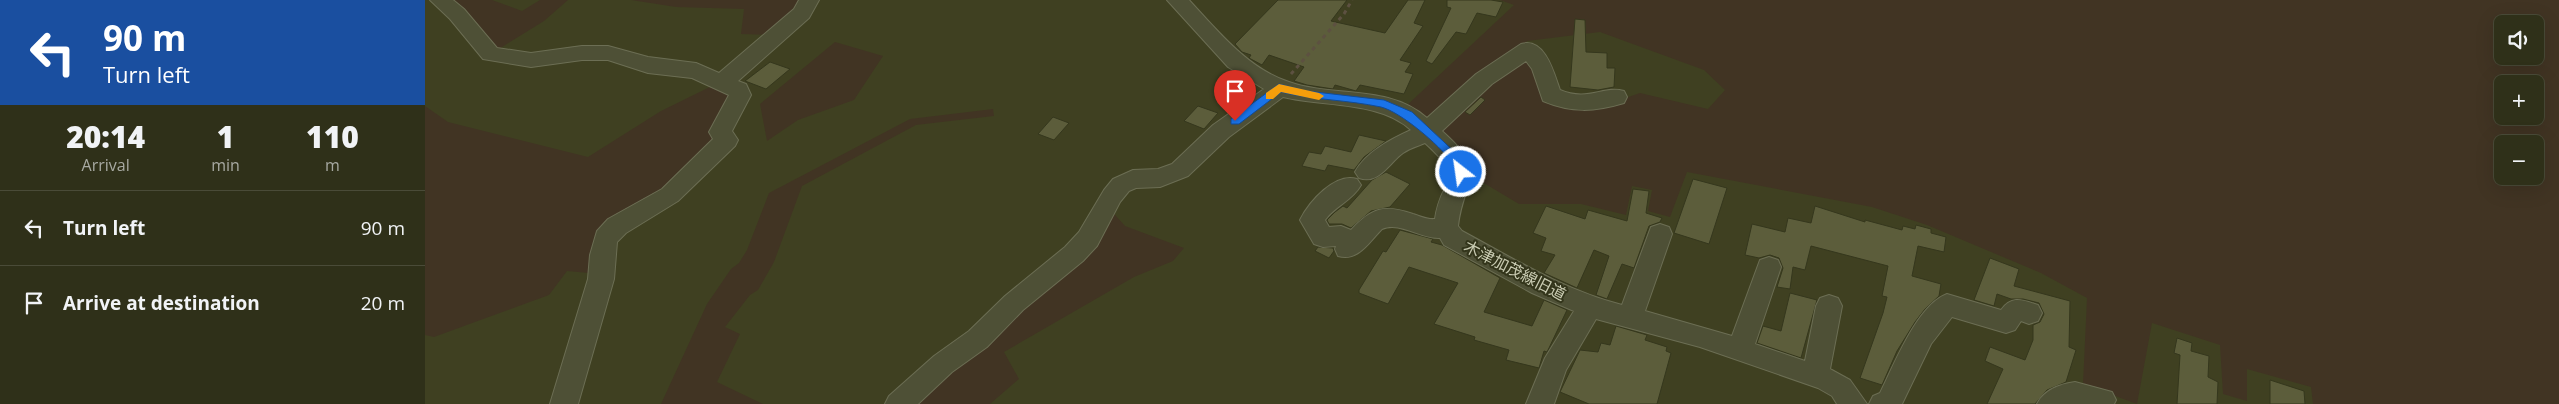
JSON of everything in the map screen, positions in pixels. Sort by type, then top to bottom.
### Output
[{"type":"street","points":[[440,0],[457,14],[480,44],[491,54],[500,57],[531,60],[582,53],[608,53],[648,65],[689,69],[738,90],[740,95],[719,132],[727,140],[675,190],[617,226],[606,238],[602,255],[601,279],[565,404]]},
{"type":"street","points":[[721,83],[802,13],[809,0]]},
{"type":"street","points":[[1177,0],[1236,62],[1279,88],[1315,96],[1384,104],[1409,115],[1427,132],[1456,160],[1461,172],[1448,212],[1446,228],[1430,229],[1394,217],[1385,217],[1373,222],[1351,245],[1341,236],[1323,236],[1312,220],[1321,207],[1396,146],[1427,132],[1484,78],[1529,49],[1542,68],[1551,95],[1563,101],[1591,105],[1616,98]]},
{"type":"street","points":[[899,404],[943,364],[985,333],[1014,303],[1075,254],[1091,234],[1111,196],[1121,186],[1133,179],[1160,178],[1180,170],[1221,131],[1279,88]]},
{"type":"street","name":"木津加茂線旧道","points":[[1446,228],[1453,238],[1541,286],[1589,307],[1700,336],[1815,376],[1841,388],[1853,404]]},
{"type":"street","points":[[1630,318],[1659,234]]},
{"type":"street","points":[[1740,350],[1769,267]]},
{"type":"street","points":[[1883,404],[1890,401],[1923,336],[1947,305],[2006,322],[2016,309],[2029,313]]},
{"type":"street","points":[[1815,376],[1829,306]]},
{"type":"street","points":[[1541,404],[1554,366],[1589,307]]},
{"type":"street","points":[[2051,404],[2065,394],[2077,394],[2102,400]]},
{"type":"path","points":[[1279,88],[1344,14],[1352,0]]},
{"type":"shaded area","points":[[449,0],[492,0],[522,11],[540,0],[568,0],[544,21],[494,52]]},
{"type":"shaded area","points":[[631,0],[805,0],[774,35],[741,34],[744,9],[676,7]]},
{"type":"shaded area","points":[[1500,0],[2559,0],[2559,404],[2313,404],[2311,387],[2247,369],[2247,401],[2223,394],[2220,345],[2152,323],[2137,404],[2083,384],[2087,298],[2041,273],[1927,225],[1872,207],[1687,172],[1670,217],[1648,211],[1652,190],[1632,186],[1626,215],[1581,204],[1519,204],[1467,173],[1464,153],[1418,116],[1404,108],[1514,5]],"holes":[[[1600,32],[1704,70],[1725,90],[1708,109],[1640,93],[1593,109],[1547,94],[1522,48],[1527,41]]]},
{"type":"shaded area","points":[[835,42],[883,56],[854,100],[798,120],[767,141],[760,104]]},
{"type":"shaded area","points":[[718,83],[734,91],[722,141],[653,200],[589,273],[567,271],[549,295],[434,337],[425,335],[425,106],[448,122],[588,157],[661,111]]},
{"type":"shaded area","points":[[993,109],[994,116],[916,125],[802,186],[774,262],[758,290],[750,295],[725,327],[740,334],[717,382],[763,404],[661,404],[707,304],[731,269],[739,263],[747,250],[769,193],[910,119]]},
{"type":"shaded area","points":[[1108,207],[1125,226],[1184,248],[1173,261],[1134,277],[1004,352],[1019,379],[990,404],[902,404]]},
{"type":"building","points":[[1278,0],[1347,0],[1331,21],[1385,33],[1408,0],[1425,0],[1414,23],[1423,26],[1400,60],[1411,63],[1405,72],[1413,74],[1404,94],[1360,85],[1356,91],[1335,85],[1333,89],[1307,85],[1294,81],[1304,67],[1269,55],[1262,65],[1249,58],[1251,55],[1242,52],[1235,44]]},
{"type":"building","points":[[1447,0],[1491,0],[1503,2],[1496,17],[1477,13],[1466,34],[1456,32],[1432,64],[1426,61],[1451,8],[1447,7]]},
{"type":"building","points":[[1575,19],[1585,20],[1586,52],[1607,53],[1607,68],[1615,68],[1614,87],[1598,90],[1570,87]]},
{"type":"building","points":[[770,62],[790,69],[766,89],[745,81]]},
{"type":"building","points":[[1481,97],[1485,100],[1470,115],[1465,112]]},
{"type":"building","points":[[1198,106],[1218,113],[1204,129],[1184,121]]},
{"type":"building","points":[[1053,117],[1069,123],[1054,140],[1038,134]]},
{"type":"building","points":[[1359,135],[1386,141],[1364,157],[1354,170],[1328,165],[1325,171],[1302,166],[1309,152],[1321,154],[1325,146],[1351,152]]},
{"type":"building","points":[[1386,172],[1410,184],[1390,207],[1371,211],[1351,228],[1342,224],[1329,224],[1327,220],[1335,212],[1343,206],[1347,208],[1372,180]]},
{"type":"building","points":[[1693,179],[1727,188],[1709,244],[1674,233]]},
{"type":"building","points":[[1633,189],[1649,191],[1646,213],[1662,218],[1660,222],[1649,226],[1634,268],[1622,264],[1607,299],[1596,295],[1609,256],[1594,250],[1577,288],[1544,273],[1555,255],[1541,251],[1546,238],[1533,233],[1546,206],[1585,219],[1588,210],[1627,221]]},
{"type":"building","points":[[1815,206],[1865,222],[1865,220],[1902,230],[1903,226],[1915,229],[1916,225],[1931,229],[1931,233],[1946,237],[1944,252],[1918,246],[1912,276],[1941,284],[1939,296],[1915,322],[1897,351],[1882,385],[1860,378],[1887,297],[1882,296],[1888,266],[1811,246],[1805,270],[1793,267],[1790,289],[1777,287],[1783,268],[1779,258],[1770,255],[1759,258],[1745,255],[1752,224],[1785,232],[1788,218],[1811,223]]},
{"type":"building","points":[[1400,230],[1433,239],[1431,242],[1442,245],[1500,278],[1484,312],[1532,326],[1544,300],[1567,310],[1547,352],[1544,351],[1539,368],[1506,360],[1509,350],[1474,340],[1475,337],[1434,324],[1458,283],[1409,267],[1388,304],[1359,293],[1383,251],[1386,252]]},
{"type":"building","points":[[1318,247],[1333,248],[1334,251],[1329,258],[1315,251]]},
{"type":"building","points":[[1990,258],[2019,269],[2014,286],[2070,301],[2069,347],[2076,350],[2066,382],[2047,390],[2035,404],[1987,404],[2003,369],[1985,361],[1990,347],[2025,360],[2033,340],[2033,325],[2040,322],[2044,314],[2039,303],[2023,299],[2011,299],[1997,294],[1994,306],[1974,300]]},
{"type":"building","points":[[1790,293],[1817,300],[1801,358],[1757,343],[1763,326],[1781,331]]},
{"type":"building","points":[[1616,326],[1647,335],[1645,340],[1667,347],[1666,351],[1671,353],[1657,404],[1589,404],[1560,392],[1580,350],[1598,352],[1601,343],[1610,345]]},
{"type":"building","points":[[2177,338],[2192,343],[2191,351],[2209,356],[2208,377],[2218,382],[2217,404],[2177,404],[2180,355],[2174,353]]},
{"type":"building","points":[[2270,380],[2304,391],[2305,404],[2270,404]]},
{"type":"slow traffic","points":[[1269,96],[1279,88],[1319,96]]},
{"type":"route","points":[[1235,121],[1279,88],[1307,95],[1384,104],[1409,115],[1451,153],[1461,172]]}]
